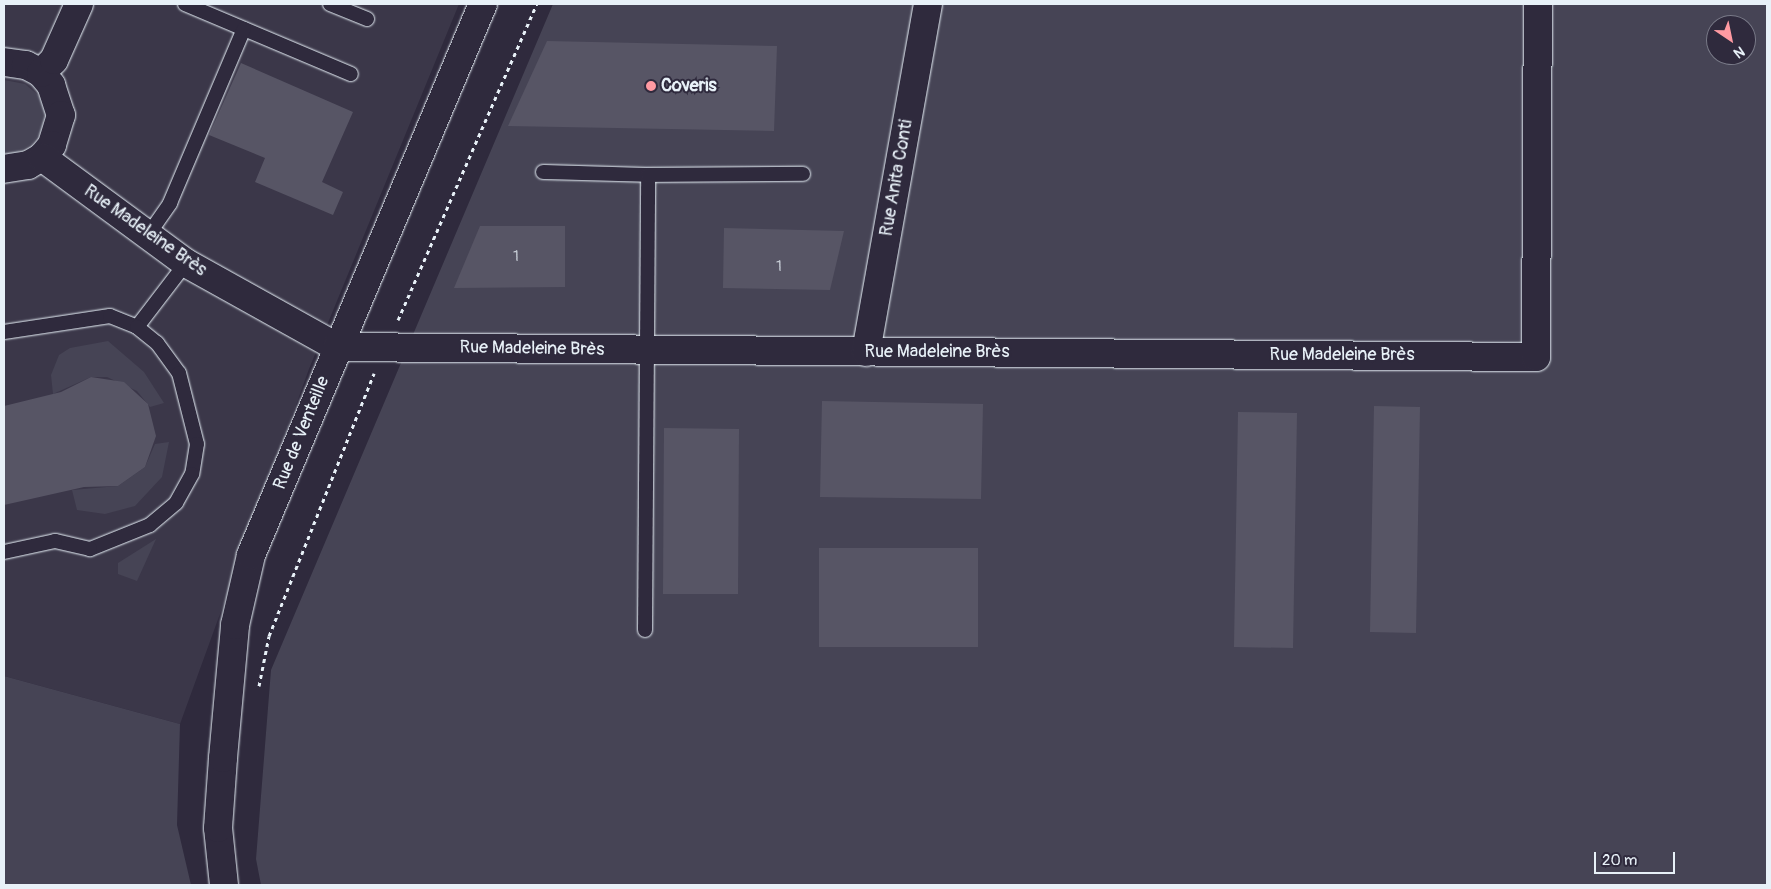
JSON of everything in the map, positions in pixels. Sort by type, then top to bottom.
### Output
[{"type":"street","points":[[40,73],[54,60],[79,4]]},
{"type":"street","name":"Rue de Venteille","points":[[224,885],[218,828],[235,625],[251,555],[483,4]]},
{"type":"street","name":"Rue Anita Conti","points":[[866,352],[928,4]]},
{"type":"street","name":"Rue Madeleine Brès","points":[[42,157],[186,263],[337,347],[1536,357],[1538,4]]},
{"type":"street","points":[[4,62],[26,65],[40,73],[51,85],[61,115],[52,145],[42,157],[28,166],[4,169]]},
{"type":"lane","points":[[185,4],[351,74]]},
{"type":"lane","points":[[330,4],[366,19]]},
{"type":"lane","points":[[148,235],[170,203],[244,29]]},
{"type":"lane","points":[[543,172],[648,176],[803,174]]},
{"type":"lane","points":[[644,630],[650,351],[648,176]]},
{"type":"lane","points":[[137,327],[186,263]]},
{"type":"lane","points":[[4,332],[110,316],[137,327],[157,343],[179,373],[191,407],[197,444],[192,474],[176,503],[150,525],[90,549],[55,541],[4,552]]},
{"type":"path","points":[[258,690],[269,636],[386,347],[537,4]]},
{"type":"shaded area","points":[[4,4],[459,4],[309,369],[180,724],[4,676]]},
{"type":"shaded area","points":[[553,4],[1767,4],[1767,885],[261,885],[256,859],[271,670]]},
{"type":"shaded area","points":[[4,80],[25,84],[38,95],[45,112],[42,130],[32,144],[16,153],[4,153]]},
{"type":"shaded area","points":[[108,341],[144,372],[164,403],[150,407],[137,391],[107,377],[91,377],[53,394],[51,375],[59,355],[70,348]]},
{"type":"shaded area","points":[[169,442],[162,477],[135,506],[105,514],[77,510],[72,490],[118,486],[145,467],[155,444]]},
{"type":"shaded area","points":[[156,539],[137,581],[118,574],[118,563]]},
{"type":"shaded area","points":[[4,676],[180,724],[177,825],[191,885],[4,885]]},
{"type":"building","name":"Coveris","points":[[547,41],[777,46],[774,131],[508,126]]},
{"type":"building","points":[[241,63],[353,112],[322,182],[343,192],[333,215],[255,182],[265,158],[209,135]]},
{"type":"building","points":[[480,226],[565,226],[565,287],[454,288]]},
{"type":"building","points":[[724,228],[844,231],[830,290],[723,288]]},
{"type":"building","points":[[91,377],[124,382],[148,404],[156,436],[145,467],[118,486],[84,487],[4,505],[4,406],[61,392]]},
{"type":"building","points":[[822,401],[983,404],[981,499],[820,497]]},
{"type":"building","points":[[1374,406],[1420,407],[1416,633],[1370,632]]},
{"type":"building","points":[[1238,412],[1297,413],[1293,648],[1234,647]]},
{"type":"building","points":[[664,428],[739,429],[738,594],[663,594]]},
{"type":"building","points":[[819,548],[978,548],[978,647],[819,647]]},
{"type":"place","name":"Coveris","points":[[651,86]]}]
